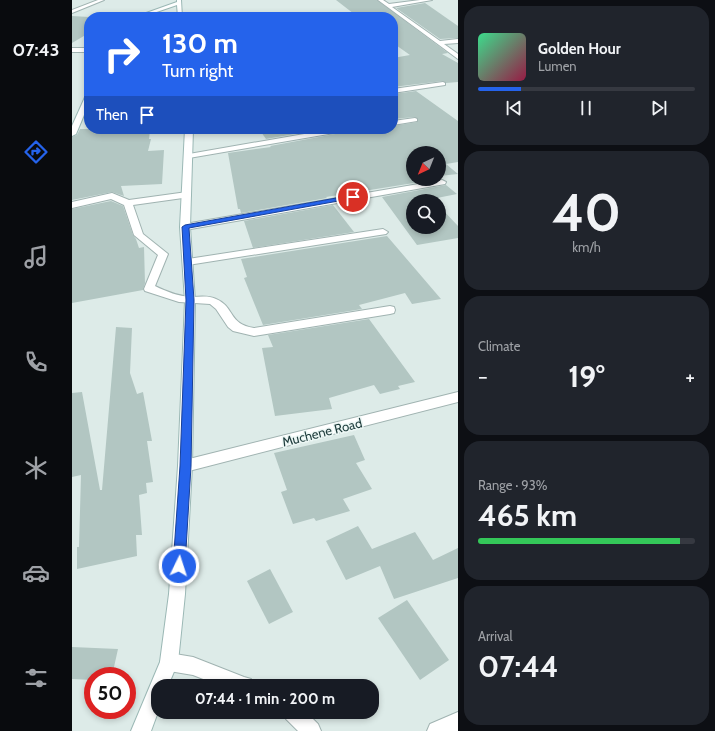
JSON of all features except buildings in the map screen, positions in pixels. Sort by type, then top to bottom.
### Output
[{"type":"street","points":[[72,12],[102,0]]},
{"type":"street","points":[[380,0],[396,12]]},
{"type":"street","points":[[388,6],[430,0]]},
{"type":"street","points":[[151,12],[179,2],[180,12]]},
{"type":"street","points":[[398,13],[458,57]]},
{"type":"street","points":[[440,44],[458,41]]},
{"type":"street","points":[[72,50],[84,50]]},
{"type":"street","points":[[398,90],[443,84]]},
{"type":"street","points":[[72,134],[84,106]]},
{"type":"street","points":[[398,122],[415,120]]},
{"type":"street","points":[[162,679],[169,662],[177,594],[185,466],[190,300],[185,227],[189,134]]},
{"type":"street","points":[[189,156],[317,134]]},
{"type":"street","points":[[185,227],[419,186]]},
{"type":"street","points":[[72,205],[112,196],[128,203],[187,195]]},
{"type":"street","points":[[128,203],[139,235],[163,254],[149,289],[151,288],[162,294],[190,300],[205,300],[212,302],[218,305],[234,328],[242,332],[254,332],[390,310]]},
{"type":"street","points":[[188,262],[383,232]]},
{"type":"street","name":"Muchene Road","points":[[185,466],[458,397]]},
{"type":"street","points":[[169,662],[193,666],[226,679]]},
{"type":"street","points":[[141,731],[151,705]]},
{"type":"street","points":[[300,719],[311,731]]},
{"type":"street","points":[[438,731],[458,722]]},
{"type":"route","points":[[179,566],[185,466],[190,300],[185,227],[353,197]]}]
